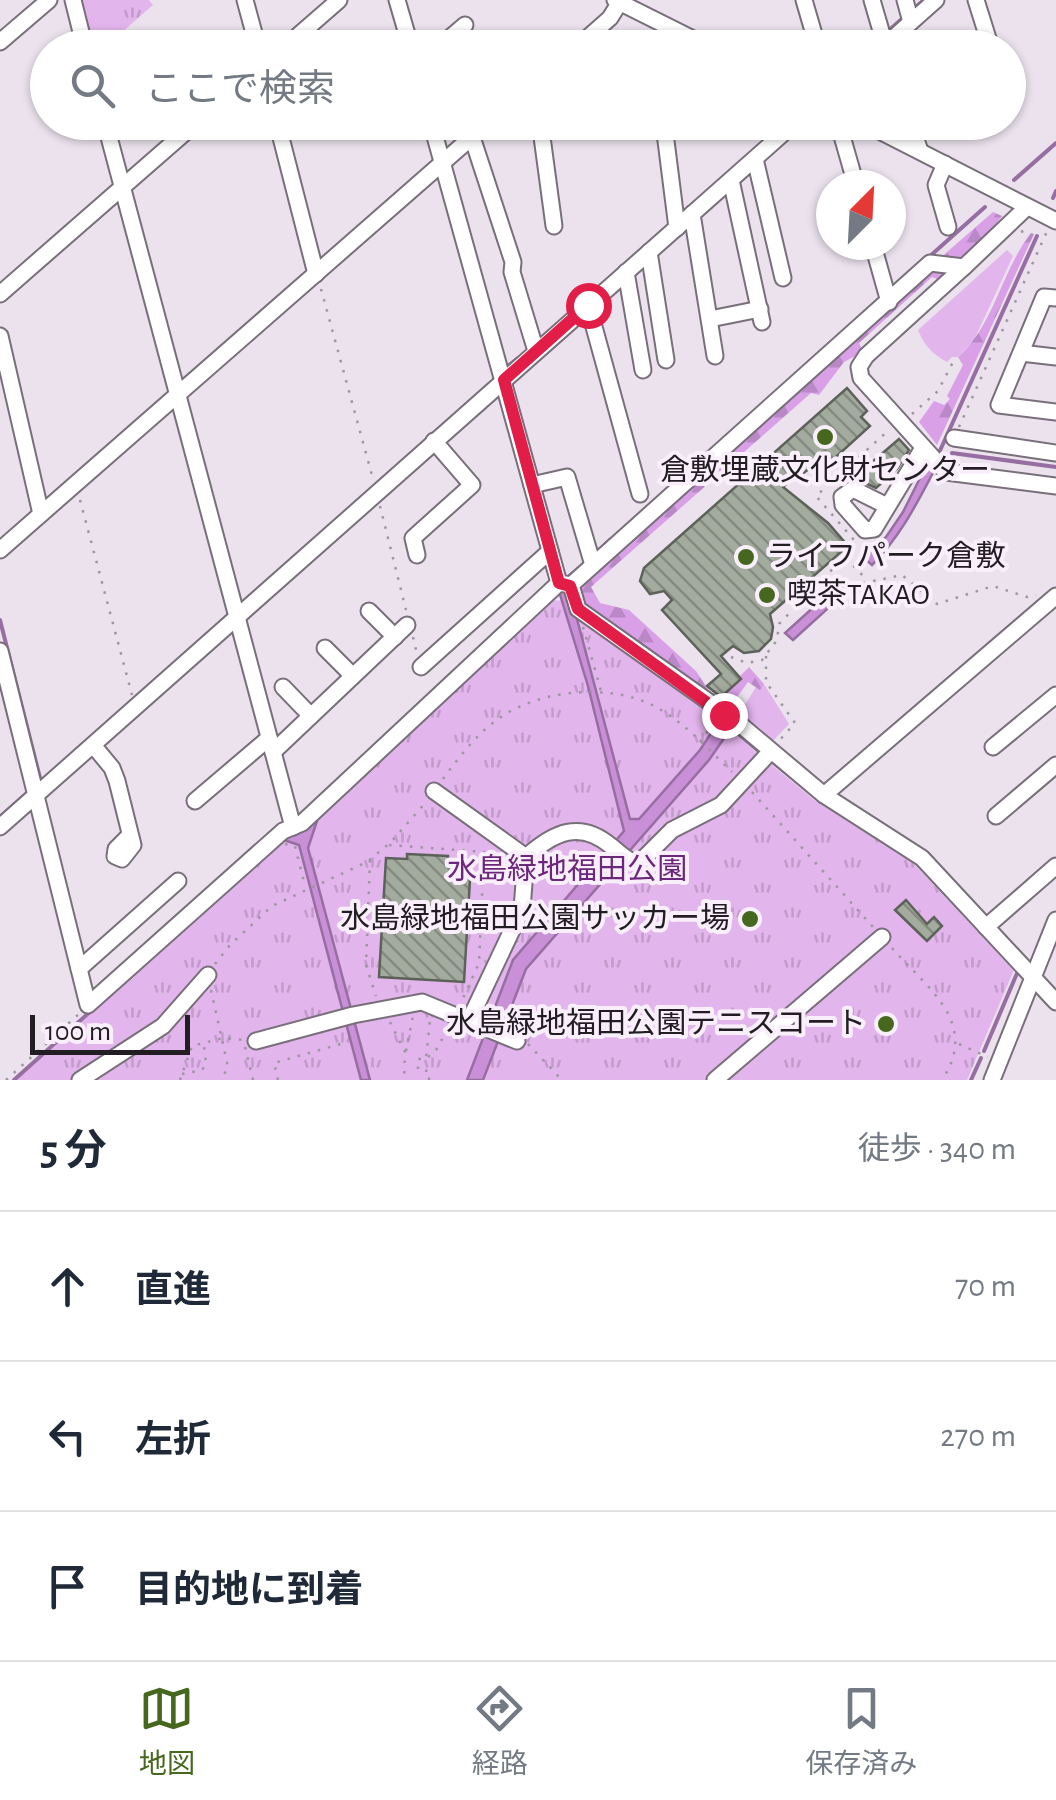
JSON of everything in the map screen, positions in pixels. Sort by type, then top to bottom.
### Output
[{"type":"street","points":[[0,42],[49,0]]},
{"type":"street","points":[[72,0],[80,30]]},
{"type":"street","points":[[246,0],[254,30]]},
{"type":"street","points":[[305,30],[319,18],[326,0]]},
{"type":"street","points":[[319,18],[326,0]]},
{"type":"street","points":[[397,0],[405,30]]},
{"type":"street","points":[[804,0],[813,30]]},
{"type":"street","points":[[872,0],[880,30]]},
{"type":"street","points":[[908,12],[936,0]]},
{"type":"street","points":[[976,0],[985,30]]},
{"type":"street","points":[[602,30],[623,2],[677,30]]},
{"type":"street","points":[[459,30],[465,25]]},
{"type":"street","points":[[110,140],[293,827]]},
{"type":"street","points":[[0,294],[177,140]]},
{"type":"street","points":[[282,140],[316,274]]},
{"type":"street","points":[[436,140],[550,550],[578,609],[726,716],[768,755],[922,858],[1056,1002]]},
{"type":"street","points":[[0,550],[469,140]]},
{"type":"street","points":[[473,140],[513,262],[512,272],[536,352]]},
{"type":"street","points":[[542,140],[554,226]]},
{"type":"street","points":[[666,140],[676,228]]},
{"type":"street","points":[[0,827],[776,140]]},
{"type":"street","points":[[843,140],[852,170]]},
{"type":"street","points":[[898,140],[1053,219]]},
{"type":"street","points":[[916,140],[920,151]]},
{"type":"street","points":[[755,159],[783,278]]},
{"type":"street","points":[[946,164],[936,185],[948,227]]},
{"type":"street","points":[[710,319],[761,316],[731,180]]},
{"type":"street","points":[[1027,208],[866,356],[859,367],[861,378],[946,472],[1056,486]]},
{"type":"street","points":[[692,214],[716,356]]},
{"type":"street","points":[[649,252],[666,360]]},
{"type":"street","points":[[876,260],[889,302]]},
{"type":"street","points":[[0,651],[4,682],[88,1006],[276,837],[302,824],[565,584],[593,565],[930,263],[964,268]]},
{"type":"street","points":[[626,272],[644,370]]},
{"type":"street","points":[[1043,296],[999,405],[1056,412]]},
{"type":"street","points":[[588,305],[640,494]]},
{"type":"street","points":[[0,336],[41,514]]},
{"type":"street","points":[[1021,353],[1056,357]]},
{"type":"street","points":[[954,438],[1056,453]]},
{"type":"street","points":[[417,555],[413,538],[472,485],[434,441]]},
{"type":"street","points":[[888,506],[923,448]]},
{"type":"street","points":[[532,484],[567,477],[593,565]]},
{"type":"street","points":[[420,667],[550,550]]},
{"type":"street","points":[[824,794],[1056,596]]},
{"type":"street","points":[[369,611],[394,636]]},
{"type":"street","points":[[195,802],[310,716],[408,621]]},
{"type":"street","points":[[325,648],[353,676]]},
{"type":"street","points":[[283,687],[310,716]]},
{"type":"street","points":[[992,747],[1056,695]]},
{"type":"street","points":[[92,745],[112,768],[130,835]]},
{"type":"street","points":[[526,857],[563,834],[585,830],[598,834],[630,862],[638,864],[672,830],[720,805],[768,755]]},
{"type":"street","points":[[996,816],[1056,765]]},
{"type":"street","points":[[434,791],[526,857]]},
{"type":"street","points":[[459,1019],[522,910],[526,857]]},
{"type":"street","points":[[988,929],[1056,866]]},
{"type":"street","points":[[79,969],[178,881]]},
{"type":"street","points":[[992,1080],[1056,920]]},
{"type":"street","points":[[715,1080],[882,937]]},
{"type":"street","points":[[80,1080],[163,1026],[208,975]]},
{"type":"street","points":[[250,1040],[422,1002],[502,1035]]},
{"type":"path","points":[[954,438],[1053,219]]},
{"type":"path","points":[[1014,236],[1030,228]]},
{"type":"path","points":[[316,274],[420,667]]},
{"type":"path","points":[[732,657],[747,663],[766,656],[777,640],[779,624],[855,546],[816,496],[899,421],[922,408],[938,391],[953,362]]},
{"type":"path","points":[[76,484],[138,704]]},
{"type":"path","points":[[846,558],[868,581]]},
{"type":"path","points":[[822,581],[845,587],[902,576],[938,604],[993,586],[1026,597],[1038,594]]},
{"type":"path","points":[[578,609],[601,693]]},
{"type":"path","points":[[766,656],[766,682],[794,723],[768,755]]},
{"type":"path","points":[[221,1080],[228,1066],[208,975],[230,945],[257,918],[306,889],[370,859],[387,845],[468,747],[503,716],[568,694],[601,693],[656,706],[702,744],[742,782],[882,937],[950,1016],[958,1044],[942,1080]]},
{"type":"path","points":[[702,744],[726,716]]},
{"type":"path","points":[[276,837],[283,844],[296,846],[306,889]]},
{"type":"path","points":[[370,859],[366,965],[384,1013],[411,1058],[426,1059],[459,1019],[479,963],[484,852],[387,845]]},
{"type":"path","points":[[6,1080],[88,1006]]},
{"type":"path","points":[[404,1080],[414,1009]]},
{"type":"path","points":[[426,1059],[430,1012]]},
{"type":"path","points":[[502,1035],[533,1046],[560,1079]]},
{"type":"path","points":[[180,1080],[192,1046],[223,1038],[250,1040],[253,1080]]},
{"type":"path","points":[[182,1074],[202,1070],[206,1064],[203,1043]]},
{"type":"path","points":[[278,1080],[274,1063],[344,1043]]},
{"type":"path","points":[[958,1044],[988,1057]]},
{"type":"path","points":[[418,1059],[418,1070],[429,1072],[428,1080]]},
{"type":"green space","points":[[81,0],[149,0],[153,5],[124,30],[89,30]]},
{"type":"green space","points":[[993,212],[1002,216],[955,263],[939,259]]},
{"type":"green space","points":[[1031,233],[1034,234],[937,445],[919,422],[934,401],[944,405],[950,399],[947,396],[963,365],[958,357],[980,330]]},
{"type":"green space","points":[[1007,250],[1013,256],[974,340],[958,357],[947,362],[929,348],[918,330]]},
{"type":"green space","points":[[939,266],[953,268],[942,281],[932,277],[859,343],[859,354],[844,362],[819,395],[811,393],[591,587],[600,603],[629,610],[696,671],[716,701],[741,680],[739,677],[749,667],[764,684],[760,690],[748,682],[725,714],[582,604],[578,588]]},
{"type":"green space","name":"水島緑地福田公園","points":[[551,600],[565,601],[813,799],[914,864],[1014,970],[967,1080],[17,1080]]},
{"type":"green space","points":[[764,684],[789,724],[769,745],[736,719],[756,687],[760,689]]},
{"type":"shaded area","points":[[927,464],[934,471],[921,496],[872,565],[864,558],[886,537],[903,512]]},
{"type":"shaded area","points":[[558,588],[569,589],[630,819],[639,819],[700,750],[721,718],[734,724],[709,760],[526,969],[483,1080],[467,1080],[513,960],[624,831],[588,686]]},
{"type":"shaded area","points":[[828,594],[835,602],[793,640],[785,633]]},
{"type":"shaded area","points":[[312,816],[317,821],[308,848],[370,1080],[361,1080],[299,845],[281,839]]},
{"type":"building","name":"ライフパーク倉敷","points":[[847,388],[867,411],[861,417],[870,426],[815,476],[809,469],[802,474],[800,471],[783,487],[828,523],[848,546],[770,614],[771,639],[759,651],[744,653],[733,646],[721,656],[741,679],[721,697],[707,686],[721,674],[662,610],[672,600],[664,591],[650,594],[640,581],[644,568]]},
{"type":"building","points":[[899,439],[909,450],[897,469],[876,488],[863,482],[857,475]]},
{"type":"building","points":[[407,854],[448,856],[448,860],[471,862],[464,982],[379,977],[386,858],[407,859]]},
{"type":"building","points":[[906,900],[927,924],[934,917],[942,926],[927,941],[895,910]]},
{"type":"waterway","points":[[912,10],[924,0]]},
{"type":"waterway","points":[[889,30],[905,16]]},
{"type":"waterway","points":[[1014,180],[1056,143]]},
{"type":"waterway","points":[[1053,198],[1056,191]]},
{"type":"waterway","points":[[929,257],[985,207]]},
{"type":"waterway","points":[[938,455],[1037,236]]},
{"type":"waterway","points":[[508,366],[518,358]]},
{"type":"waterway","points":[[952,453],[1056,467]]},
{"type":"waterway","points":[[596,553],[611,539]]},
{"type":"waterway","points":[[567,578],[586,562]]},
{"type":"waterway","points":[[0,620],[41,782]]},
{"type":"waterway","points":[[730,727],[761,753]]},
{"type":"waterway","points":[[769,759],[819,800]]},
{"type":"waterway","points":[[0,817],[27,793]]},
{"type":"waterway","points":[[984,1051],[1018,971],[1015,968]]},
{"type":"waterway","points":[[14,1080],[92,1010]]},
{"type":"waterway","points":[[971,1080],[981,1058]]},
{"type":"place","name":"倉敷埋蔵文化財センター","points":[[825,437]]},
{"type":"place","name":"ライフパーク倉敷","points":[[746,557]]},
{"type":"place","name":"喫茶TAKAO","points":[[767,595]]},
{"type":"place","name":"水島緑地福田公園サッカー場","points":[[750,919]]},
{"type":"place","name":"水島緑地福田公園テニスコート","points":[[886,1024]]},
{"type":"route","points":[[588,305],[504,380],[559,583],[570,586],[578,609],[724,715]]}]
